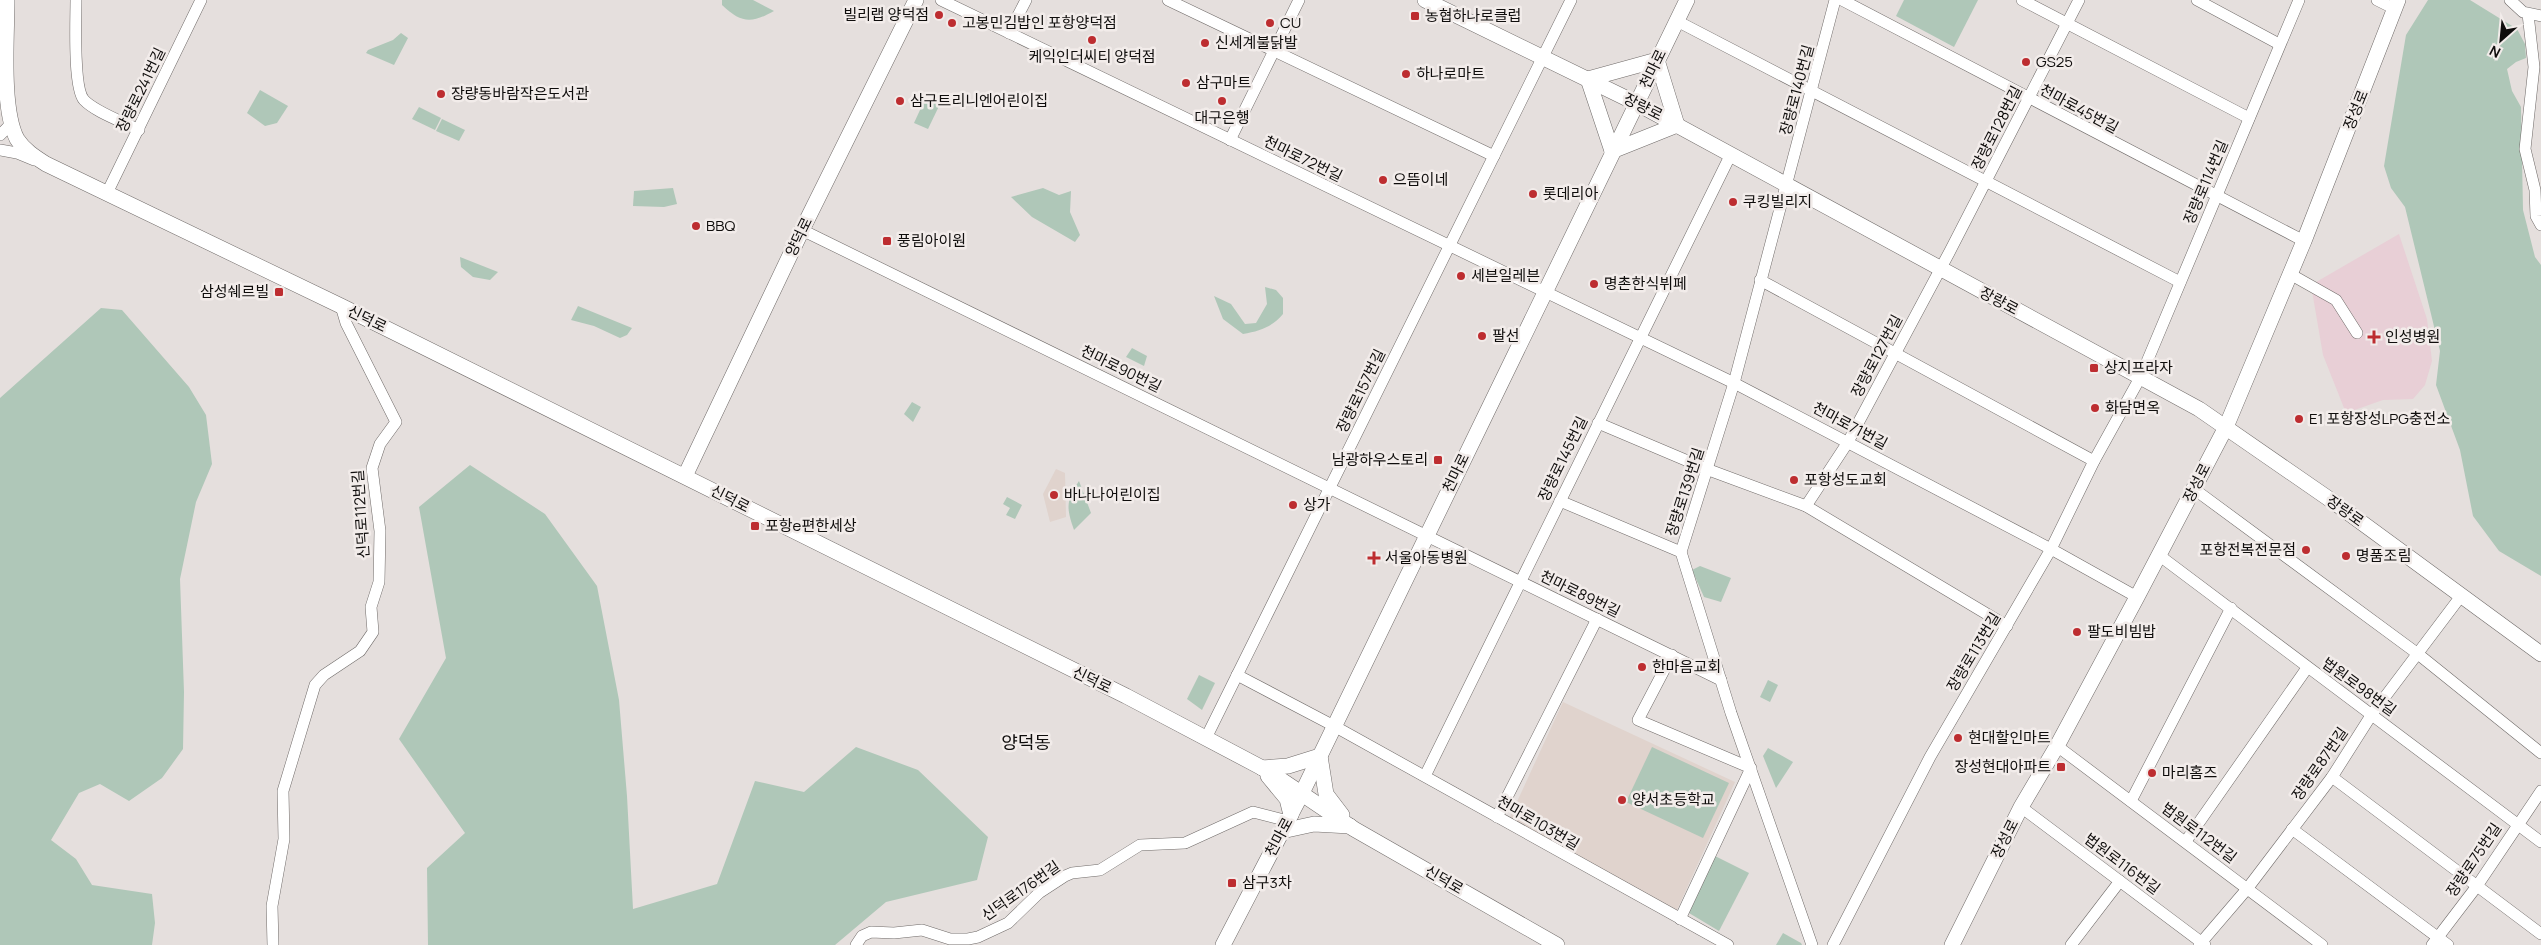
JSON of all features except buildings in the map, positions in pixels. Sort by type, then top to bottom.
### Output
[{"type":"street","name":"신덕로","points":[[7,0],[8,78],[12,123],[22,145],[46,164],[341,306],[1126,696],[1261,768],[1351,826],[1557,945]]},
{"type":"street","points":[[76,0],[77,81],[81,96],[90,104],[139,130]]},
{"type":"street","name":"장량로241번길","points":[[107,193],[202,0]]},
{"type":"street","name":"양덕로","points":[[685,476],[802,230],[916,0]]},
{"type":"street","name":"천마로72번길","points":[[942,0],[1544,292]]},
{"type":"street","points":[[1009,33],[1026,0]]},
{"type":"street","points":[[1168,0],[1494,156]]},
{"type":"street","points":[[1230,140],[1299,0]]},
{"type":"street","name":"장량로","points":[[1425,0],[1636,103],[1940,270],[2141,376],[2226,427],[2541,654]]},
{"type":"street","name":"장량로157번길","points":[[1206,738],[1571,0]]},
{"type":"street","name":"천마로","points":[[1223,945],[1302,793],[1612,151],[1687,0]]},
{"type":"street","name":"장량로140번길","points":[[1787,187],[1836,0]]},
{"type":"street","name":"천마로45번길","points":[[1842,0],[2029,100],[2304,241]]},
{"type":"street","points":[[2022,0],[2249,118]]},
{"type":"street","name":"장량로128번길","points":[[1940,270],[2079,0]]},
{"type":"street","points":[[2196,0],[2279,44]]},
{"type":"street","name":"장량로114번길","points":[[2141,376],[2299,0]]},
{"type":"street","points":[[2376,0],[2396,4]]},
{"type":"street","points":[[2510,0],[2528,14],[2541,16]]},
{"type":"street","name":"장성로","points":[[1952,945],[2021,808],[2057,746],[2160,556],[2226,427],[2304,241],[2396,4]]},
{"type":"street","points":[[2528,14],[2534,67],[2525,149],[2535,190],[2536,216],[2541,225]]},
{"type":"street","points":[[1677,21],[1812,93],[2180,282]]},
{"type":"street","points":[[1658,60],[1677,125],[1612,151],[1588,79],[1658,60]]},
{"type":"street","points":[[0,135],[12,123]]},
{"type":"street","points":[[0,150],[17,153],[46,164]]},
{"type":"street","name":"장량로145번길","points":[[1425,776],[1730,156]]},
{"type":"street","name":"장량로139번길","points":[[1787,187],[1760,280],[1734,383],[1681,552],[1751,768],[1812,945]]},
{"type":"street","name":"천마로90번길","points":[[802,230],[1426,535]]},
{"type":"street","name":"장량로127번길","points":[[1806,506],[1848,442],[1940,270]]},
{"type":"street","points":[[2290,274],[2336,300],[2357,333]]},
{"type":"street","points":[[1760,280],[1895,355],[2094,461]]},
{"type":"street","name":"천마로71번길","points":[[1544,292],[1734,383],[2051,549],[2137,598]]},
{"type":"street","name":"신덕로112번길","points":[[273,945],[272,906],[283,850],[284,791],[315,685],[324,675],[360,651],[372,632],[371,607],[379,582],[380,531],[372,468],[380,444],[396,422],[346,324],[341,306]]},
{"type":"street","name":"장량로113번길","points":[[1833,945],[1930,757],[2008,626],[2051,549],[2094,461],[2141,376]]},
{"type":"street","points":[[1598,423],[1708,470],[1806,506],[2008,626]]},
{"type":"street","points":[[2194,489],[2418,654],[2541,753]]},
{"type":"street","points":[[1560,501],[1681,552]]},
{"type":"street","name":"천마로89번길","points":[[1426,535],[1722,680]]},
{"type":"street","name":"법원로98번길","points":[[2160,556],[2541,842]]},
{"type":"street","name":"장량로87번길","points":[[2202,944],[2247,889],[2332,777],[2372,714],[2461,596]]},
{"type":"street","points":[[2131,801],[2231,608]]},
{"type":"street","points":[[1497,817],[1597,619]]},
{"type":"street","points":[[1672,656],[1638,720],[1751,768],[1680,919]]},
{"type":"street","points":[[2186,841],[2307,668]]},
{"type":"street","name":"천마로103번길","points":[[1237,675],[1425,776],[1728,945]]},
{"type":"street","name":"법원로112번길","points":[[2057,746],[2322,945]]},
{"type":"street","points":[[1261,768],[1288,766],[1320,756],[1326,794],[1351,826]]},
{"type":"street","points":[[1261,768],[1286,799],[1287,822],[1351,826]]},
{"type":"street","points":[[2332,777],[2541,934]]},
{"type":"street","name":"장량로75번길","points":[[2435,941],[2477,886],[2517,823],[2541,791]]},
{"type":"street","name":"법원로116번길","points":[[2021,808],[2202,944]]},
{"type":"street","name":"신덕로176번길","points":[[856,945],[862,936],[871,932],[894,933],[922,930],[950,939],[968,940],[1008,923],[1039,893],[1065,876],[1072,873],[1100,870],[1140,845],[1185,842],[1253,812],[1287,822]]},
{"type":"street","points":[[2292,829],[2435,941],[2448,945]]},
{"type":"street","points":[[2071,945],[2120,882]]},
{"type":"shaded area","name":"인성병원","points":[[2399,234],[2427,319],[2432,361],[2425,385],[2413,399],[2383,400],[2346,413],[2323,355],[2311,285]]},
{"type":"shaded area","name":"바나나어린이집","points":[[1056,469],[1065,473],[1066,517],[1050,522],[1043,494]]},
{"type":"shaded area","name":"양서초등학교","points":[[1563,702],[1735,782],[1676,912],[1509,819]]},
{"type":"green space","points":[[722,0],[753,0],[774,11],[759,18],[746,20],[729,11],[722,5]]},
{"type":"green space","points":[[1904,0],[1978,0],[1954,47],[1896,16]]},
{"type":"green space","points":[[2428,0],[2470,0],[2517,29],[2525,44],[2526,58],[2516,62],[2507,69],[2512,91],[2521,107],[2523,210],[2535,257],[2541,265],[2541,576],[2499,551],[2473,516],[2460,450],[2436,385],[2440,351],[2405,207],[2391,188],[2384,166],[2406,35]]},
{"type":"green space","points":[[401,33],[408,38],[394,65],[366,53],[368,50],[393,40]]},
{"type":"green space","points":[[260,90],[288,106],[277,123],[265,126],[247,113]]},
{"type":"green space","points":[[926,97],[940,104],[928,129],[914,123]]},
{"type":"green space","points":[[419,107],[441,118],[435,130],[412,119]]},
{"type":"green space","points":[[442,119],[465,130],[459,141],[436,131]]},
{"type":"green space","points":[[673,188],[677,204],[664,207],[633,206],[634,191]]},
{"type":"green space","points":[[1043,188],[1059,195],[1071,191],[1070,212],[1080,235],[1075,242],[1032,217],[1011,197]]},
{"type":"green space","points":[[460,257],[498,272],[490,280],[473,277],[461,267]]},
{"type":"green space","points":[[1265,287],[1276,290],[1283,298],[1283,314],[1274,322],[1260,330],[1243,334],[1223,319],[1214,296],[1231,304],[1245,324],[1256,323],[1267,304]]},
{"type":"green space","points":[[578,306],[632,328],[627,335],[620,338],[594,326],[571,320]]},
{"type":"green space","points":[[101,308],[122,310],[189,387],[206,415],[212,464],[196,502],[180,579],[184,692],[183,749],[162,778],[129,801],[100,784],[79,793],[51,840],[76,859],[92,885],[152,894],[155,923],[152,945],[0,945],[0,398]]},
{"type":"green space","points":[[1132,348],[1147,356],[1144,366],[1126,357]]},
{"type":"green space","points":[[912,402],[921,407],[913,422],[904,414]]},
{"type":"green space","points":[[470,465],[545,514],[597,586],[619,700],[627,796],[633,909],[717,884],[755,781],[804,792],[856,747],[918,770],[988,837],[977,880],[886,902],[835,945],[428,945],[427,868],[465,833],[399,739],[446,658],[419,507]]},
{"type":"green space","points":[[1079,481],[1091,513],[1074,530],[1069,504]]},
{"type":"green space","points":[[1007,497],[1022,505],[1015,519],[1006,515],[1010,508],[1003,504]]},
{"type":"green space","points":[[1700,566],[1731,578],[1721,602],[1704,597],[1692,570]]},
{"type":"green space","points":[[1199,675],[1215,683],[1202,710],[1187,699]]},
{"type":"green space","points":[[1768,680],[1778,685],[1770,702],[1760,697]]},
{"type":"green space","points":[[1652,747],[1729,783],[1703,838],[1626,802]]},
{"type":"green space","points":[[1768,748],[1793,762],[1776,788],[1763,756]]},
{"type":"green space","points":[[1715,856],[1749,873],[1719,931],[1689,913]]},
{"type":"green space","points":[[1783,933],[1801,943],[1802,945],[1776,945]]},
{"type":"place","name":"빌리랩 양덕점","points":[[939,15]]},
{"type":"place","name":"농협하나로클럽","points":[[1415,16]]},
{"type":"place","name":"고봉민김밥인 포항양덕점","points":[[952,23]]},
{"type":"place","name":"CU","points":[[1270,23]]},
{"type":"place","name":"케익인더씨티 양덕점","points":[[1092,40]]},
{"type":"place","name":"신세계불닭발","points":[[1205,43]]},
{"type":"place","name":"GS25","points":[[2026,62]]},
{"type":"place","name":"하나로마트","points":[[1406,74]]},
{"type":"place","name":"삼구마트","points":[[1186,83]]},
{"type":"place","name":"장량동바람작은도서관","points":[[441,94]]},
{"type":"place","name":"삼구트리니엔어린이집","points":[[900,101]]},
{"type":"place","name":"대구은행","points":[[1222,101]]},
{"type":"place","name":"으뜸이네","points":[[1383,180]]},
{"type":"place","name":"롯데리아","points":[[1533,194]]},
{"type":"place","name":"쿠킹빌리지","points":[[1733,202]]},
{"type":"place","name":"BBQ","points":[[696,226]]},
{"type":"place","name":"풍림아이원","points":[[887,241]]},
{"type":"place","name":"세븐일레븐","points":[[1461,276]]},
{"type":"place","name":"명촌한식뷔페","points":[[1594,284]]},
{"type":"place","name":"삼성쉐르빌","points":[[279,292]]},
{"type":"place","name":"팔선","points":[[1482,336]]},
{"type":"place","name":"인성병원","points":[[2374,337]]},
{"type":"place","name":"상지프라자","points":[[2094,368]]},
{"type":"place","name":"화담면옥","points":[[2095,408]]},
{"type":"place","name":"E1 포항장성LPG충전소","points":[[2299,419]]},
{"type":"place","name":"남광하우스토리","points":[[1438,460]]},
{"type":"place","name":"포항성도교회","points":[[1794,480]]},
{"type":"place","name":"바나나어린이집","points":[[1054,495]]},
{"type":"place","name":"상가","points":[[1293,505]]},
{"type":"place","name":"포항e편한세상","points":[[755,526]]},
{"type":"place","name":"포항전복전문점","points":[[2306,550]]},
{"type":"place","name":"명품조림","points":[[2346,556]]},
{"type":"place","name":"서울아동병원","points":[[1374,558]]},
{"type":"place","name":"팔도비빔밥","points":[[2077,632]]},
{"type":"place","name":"한마음교회","points":[[1642,667]]},
{"type":"place","name":"현대할인마트","points":[[1958,738]]},
{"type":"place","name":"장성현대아파트","points":[[2061,767]]},
{"type":"place","name":"마리홈즈","points":[[2152,773]]},
{"type":"place","name":"양서초등학교","points":[[1622,800]]},
{"type":"place","name":"삼구3차","points":[[1232,883]]},
{"type":"district","name":"양덕동","points":[[1026,743]]}]
